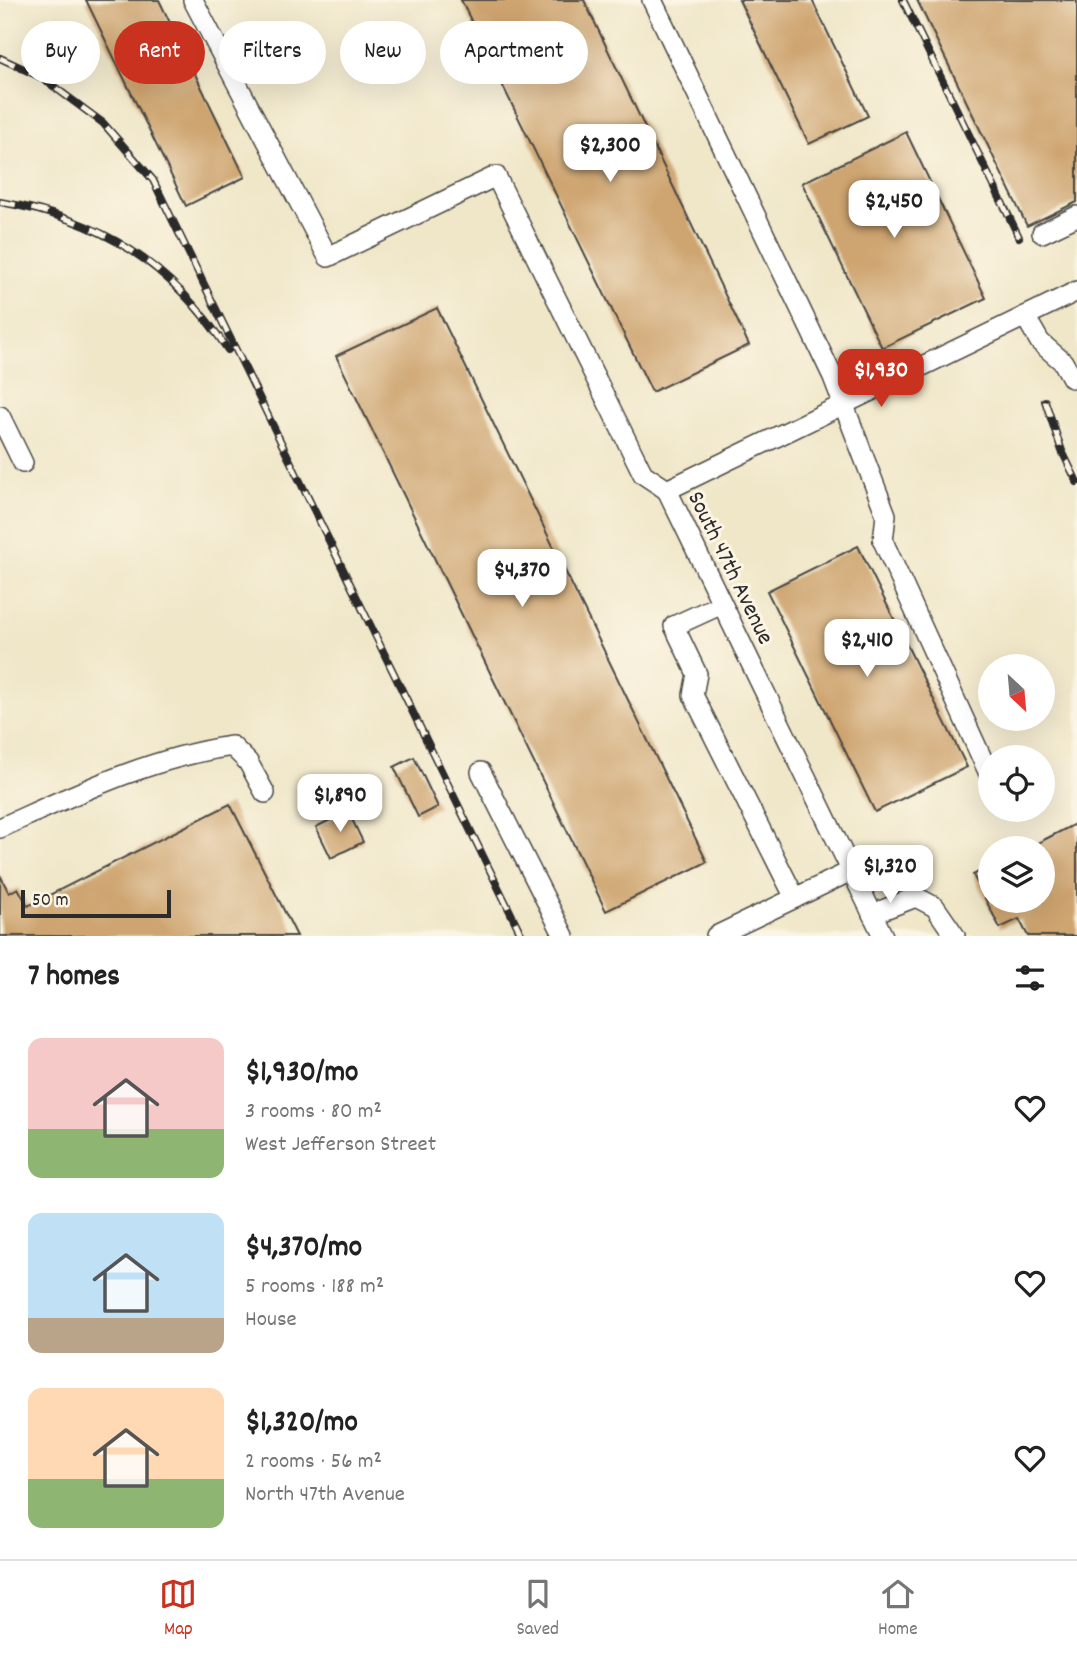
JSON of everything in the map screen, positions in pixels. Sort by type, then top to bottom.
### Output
[{"type":"street","points":[[193,0],[328,257],[496,176],[643,474],[667,490],[1077,290]]},
{"type":"street","points":[[652,0],[844,405],[886,515],[883,541],[978,750]]},
{"type":"street","points":[[1042,233],[1077,216]]},
{"type":"street","points":[[1025,316],[1040,342],[1063,362],[1072,378],[1077,376]]},
{"type":"street","points":[[0,416],[23,463]]},
{"type":"street","name":"South 47th Avenue","points":[[667,490],[883,936]]},
{"type":"street","points":[[722,604],[674,626],[696,674],[693,695],[795,898]]},
{"type":"street","points":[[0,828],[131,770],[199,751],[232,746],[248,762],[265,793]]},
{"type":"street","points":[[481,772],[564,936]]},
{"type":"street","points":[[716,936],[851,871]]},
{"type":"street","points":[[873,915],[916,897],[935,907],[955,936]]},
{"type":"building","points":[[86,0],[159,0],[169,21],[114,21],[114,58],[100,29],[100,21],[96,21]]},
{"type":"building","points":[[461,0],[584,0],[749,345],[652,392],[502,84],[588,84],[588,21],[471,21]]},
{"type":"building","points":[[739,0],[812,0],[868,116],[809,144]]},
{"type":"building","points":[[917,0],[1077,0],[1077,202],[1027,226]]},
{"type":"building","points":[[127,84],[200,84],[245,177],[186,206]]},
{"type":"building","points":[[906,132],[986,298],[882,348],[802,183]]},
{"type":"building","points":[[437,308],[707,862],[606,911],[336,356]]},
{"type":"building","points":[[858,546],[967,767],[875,812],[767,591]]},
{"type":"building","points":[[414,757],[438,807],[418,817],[394,767]]},
{"type":"building","points":[[230,804],[297,936],[0,936],[0,875],[9,893],[18,888],[28,906]]},
{"type":"building","points":[[348,811],[363,842],[331,858],[316,827]]},
{"type":"building","points":[[1077,823],[1077,936],[1028,936],[1019,919],[1000,928],[992,913],[1055,913],[1055,836],[1052,836]]},
{"type":"building","points":[[978,872],[978,885],[973,875]]},
{"type":"railway","points":[[903,0],[1019,237]]},
{"type":"railway","points":[[0,58],[41,77],[103,123],[153,180],[522,936]]},
{"type":"railway","points":[[0,202],[71,220],[131,250],[183,293],[228,350]]},
{"type":"railway","points":[[1045,401],[1062,451],[1077,482]]}]
